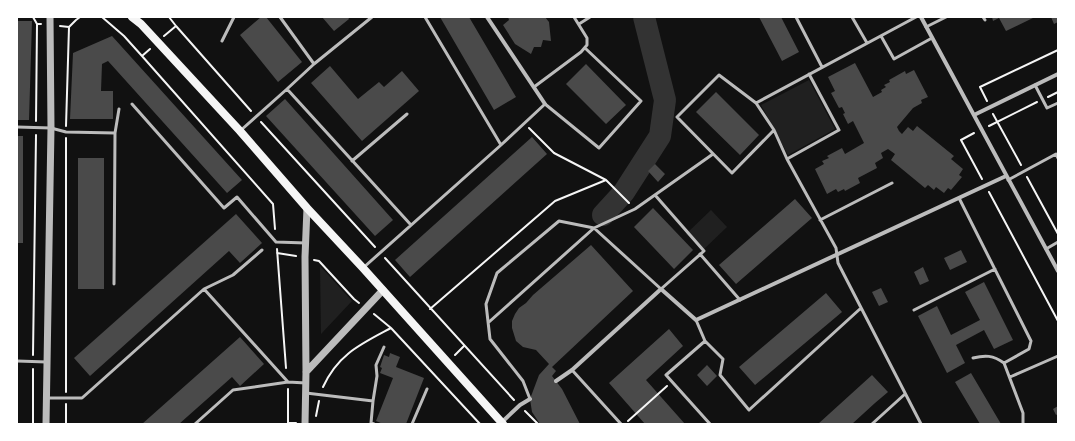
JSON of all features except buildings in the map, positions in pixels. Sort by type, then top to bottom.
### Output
[{"type":"main road","points":[[132,17],[139,19],[307,208],[383,290],[502,423]]},
{"type":"street","points":[[46,424],[51,128],[50,17]]},
{"type":"street","points":[[488,17],[545,104]]},
{"type":"street","points":[[921,17],[1058,271]]},
{"type":"street","points":[[974,115],[1058,74]]},
{"type":"street","points":[[556,381],[572,370],[661,289],[696,320],[959,198],[1007,178]]},
{"type":"street","points":[[305,424],[305,257],[307,208]]},
{"type":"street","points":[[306,372],[383,290]]},
{"type":"street","points":[[502,423],[520,405],[530,399]]},
{"type":"lane","points":[[222,41],[234,17]]},
{"type":"lane","points":[[280,17],[314,64]]},
{"type":"lane","points":[[240,131],[314,64],[372,17]]},
{"type":"lane","points":[[425,17],[501,145]]},
{"type":"lane","points":[[534,87],[582,52],[587,45],[587,38],[574,17]]},
{"type":"lane","points":[[579,24],[590,17]]},
{"type":"lane","points":[[796,17],[822,67]]},
{"type":"lane","points":[[852,17],[867,44]]},
{"type":"lane","points":[[756,103],[916,17]]},
{"type":"lane","points":[[926,27],[946,17]]},
{"type":"lane","points":[[881,36],[894,59],[932,38]]},
{"type":"lane","points":[[363,268],[545,104],[599,148],[641,101],[585,48]]},
{"type":"lane","points":[[787,159],[840,130],[809,74]]},
{"type":"lane","points":[[774,130],[732,173],[677,117],[719,75],[756,103],[774,130],[787,159],[836,248],[838,263],[920,424]]},
{"type":"lane","points":[[1035,85],[1046,108],[1058,103]]},
{"type":"lane","points":[[287,89],[410,225]]},
{"type":"lane","points":[[132,104],[224,208],[237,197],[276,242],[306,243]]},
{"type":"lane","points":[[114,284],[115,133],[119,109]]},
{"type":"lane","points":[[352,161],[407,114]]},
{"type":"lane","points":[[17,127],[51,128],[66,132],[115,133]]},
{"type":"lane","points":[[489,322],[594,228],[635,209],[713,154]]},
{"type":"lane","points":[[1007,178],[1056,154],[1058,158]]},
{"type":"lane","points":[[820,220],[892,183]]},
{"type":"lane","points":[[530,399],[523,381],[490,339],[486,304],[497,273],[559,221],[594,228],[661,289],[704,251],[655,195]]},
{"type":"lane","points":[[959,198],[1031,341],[1029,349],[1004,363]]},
{"type":"lane","points":[[1046,249],[1058,242]]},
{"type":"lane","points":[[46,398],[82,398],[204,289],[233,275],[262,250]]},
{"type":"lane","points":[[700,254],[740,300]]},
{"type":"lane","points":[[914,310],[995,269]]},
{"type":"lane","points":[[204,289],[288,382]]},
{"type":"lane","points":[[696,320],[705,341],[722,359],[720,375],[750,410],[861,308]]},
{"type":"lane","points":[[705,341],[666,375],[710,424]]},
{"type":"lane","points":[[374,424],[371,423],[377,376],[376,365],[384,347]]},
{"type":"lane","points":[[973,358],[990,356],[998,358],[1004,363],[1023,413],[1023,424]]},
{"type":"lane","points":[[1010,378],[1058,356]]},
{"type":"lane","points":[[17,361],[47,362]]},
{"type":"lane","points":[[572,370],[620,424]]},
{"type":"lane","points":[[195,424],[233,390],[288,382],[306,383]]},
{"type":"lane","points":[[412,424],[427,389]]},
{"type":"lane","points":[[306,393],[373,401]]},
{"type":"lane","points":[[872,424],[905,394]]},
{"type":"path","points":[[169,17],[430,309],[538,424]]},
{"type":"path","points":[[33,424],[37,24]]},
{"type":"path","points":[[142,56],[176,26]]},
{"type":"path","points":[[66,424],[66,132],[69,27]]},
{"type":"path","points":[[1058,50],[980,87],[997,122],[1058,234]]},
{"type":"path","points":[[1058,92],[961,140],[1058,321]]},
{"type":"path","points":[[524,123],[554,153],[606,180],[629,204]]},
{"type":"path","points":[[430,309],[554,200],[606,180]]},
{"type":"path","points":[[277,253],[305,257],[319,261],[354,299],[391,328],[480,424]]},
{"type":"path","points":[[316,418],[320,395],[331,373],[346,355],[364,341],[391,328]]},
{"type":"path","points":[[624,424],[672,381]]},
{"type":"shaded area","points":[[809,80],[835,129],[788,155],[761,105]]},
{"type":"shaded area","points":[[711,210],[727,227],[703,250],[686,234]]},
{"type":"shaded area","points":[[320,266],[352,301],[321,334]]},
{"type":"waterway","points":[[603,215],[624,192],[660,136],[665,100],[644,17]]}]
